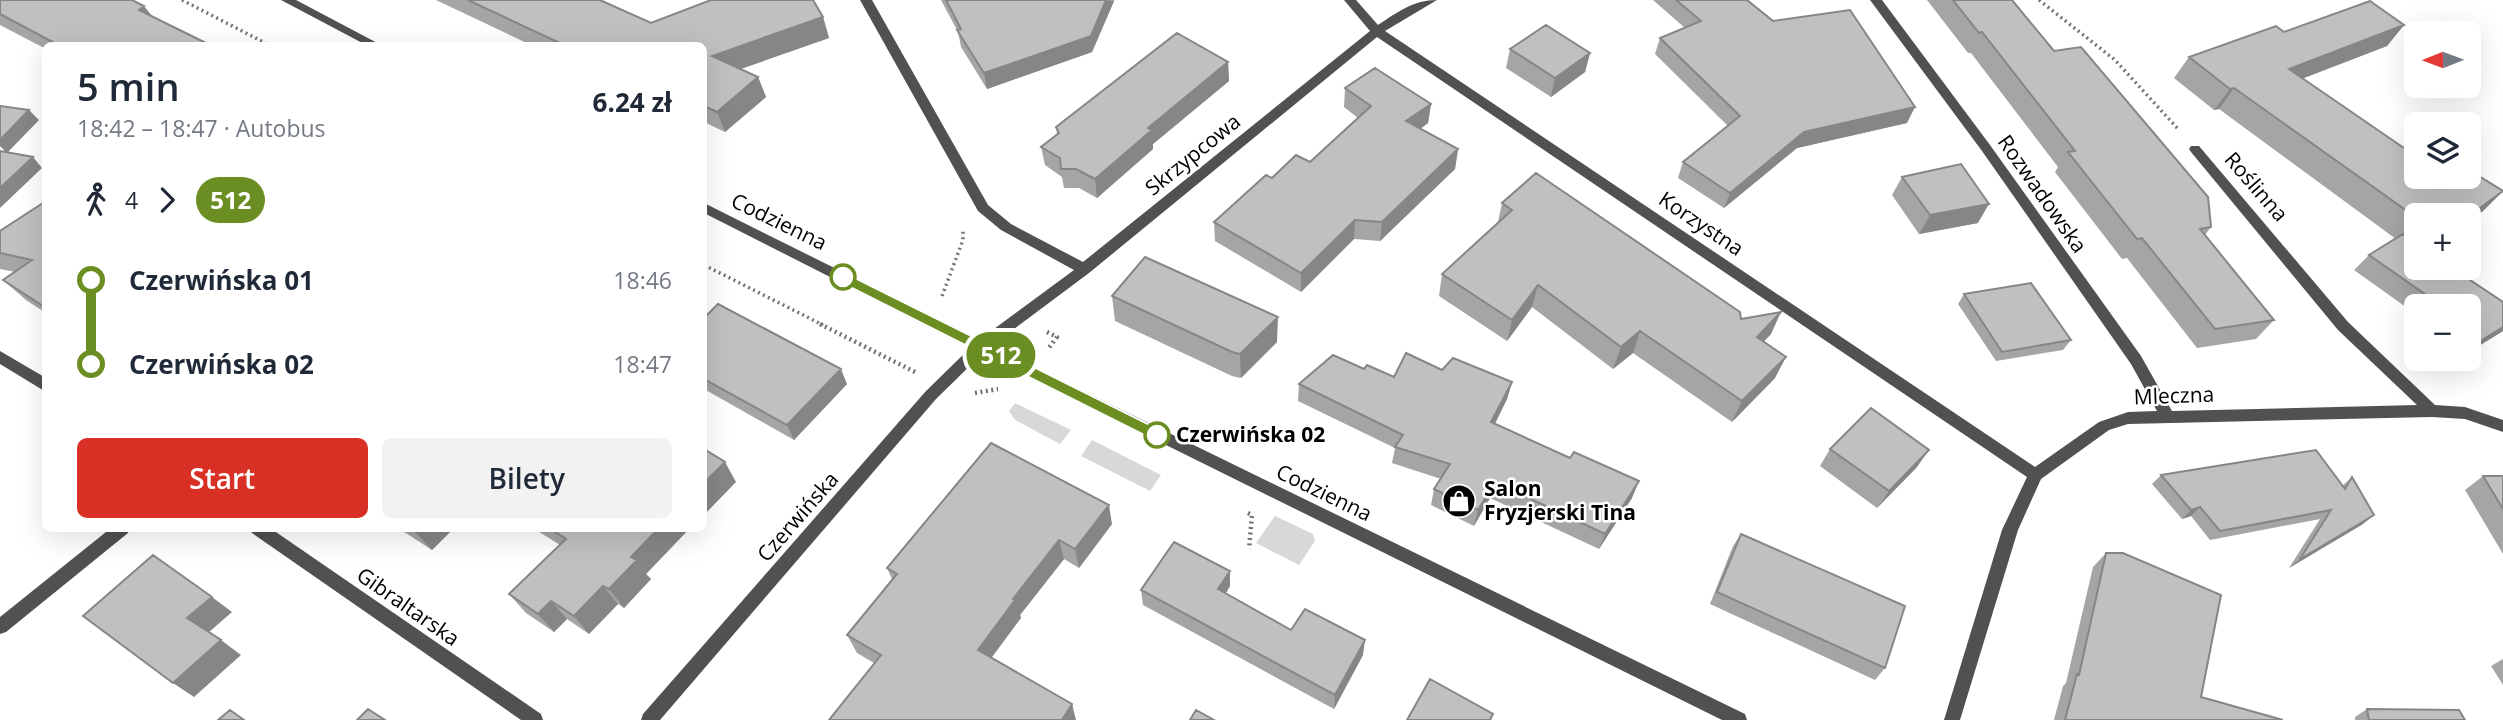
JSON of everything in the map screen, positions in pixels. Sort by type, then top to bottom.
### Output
[{"type":"street","points":[[287,0],[370,42]]},
{"type":"street","points":[[866,0],[983,208],[1006,227],[1084,269]]},
{"type":"street","name":"Korzystna","points":[[1350,0],[1377,32],[2035,475]]},
{"type":"street","name":"Skrzypcowa","points":[[982,345],[1084,269],[1377,32],[1412,8],[1431,0]]},
{"type":"street","name":"Rozwadowska","points":[[1876,0],[1986,148],[2136,360],[2167,416]]},
{"type":"street","name":"Roślinna","points":[[2195,149],[2343,326],[2432,411]]},
{"type":"street","name":"Codzienna","points":[[707,209],[1169,441],[1740,720]]},
{"type":"street","name":"Czerwińska","points":[[649,720],[931,395],[982,345]]},
{"type":"street","points":[[0,357],[42,383]]},
{"type":"street","name":"Mleczna","points":[[2035,475],[2104,426],[2128,418],[2432,411],[2465,414],[2503,426]]},
{"type":"street","points":[[1952,720],[2010,530],[2035,475]]},
{"type":"street","points":[[0,627],[118,532]]},
{"type":"street","name":"Gibraltarska","points":[[263,532],[535,720]]},
{"type":"path","points":[[182,0],[263,42]]},
{"type":"path","name":"Roślinna","points":[[2039,0],[2115,60],[2195,149]]},
{"type":"path","points":[[941,297],[963,240],[962,218]]},
{"type":"path","points":[[707,267],[919,374]]},
{"type":"path","points":[[934,293],[948,301]]},
{"type":"path","points":[[1038,326],[1057,337],[1044,356]]},
{"type":"shaded area","points":[[1015,403],[1071,430],[1060,444],[1015,420],[1009,411]]},
{"type":"shaded area","points":[[1092,440],[1161,475],[1150,491],[1081,456]]},
{"type":"shaded area","points":[[1275,516],[1313,534],[1315,541],[1299,565],[1256,543]]},
{"type":"building","points":[[0,0],[132,0],[144,6],[139,10],[204,42],[52,42],[0,14]]},
{"type":"building","points":[[468,0],[600,0],[651,23],[711,0],[813,0],[823,17],[712,56],[758,77],[717,112],[707,107],[707,42],[557,42]]},
{"type":"building","points":[[946,0],[1106,0],[1091,36],[984,73],[957,30],[961,29]]},
{"type":"building","points":[[1676,0],[1747,0],[1773,21],[1850,10],[1915,107],[1804,132],[1730,193],[1683,162],[1740,116],[1660,38],[1701,21]]},
{"type":"building","points":[[1953,0],[2012,0],[2054,51],[2081,47],[2208,197],[2211,227],[2200,229],[2274,320],[2215,329],[2142,238],[2137,239],[2068,152],[2075,151],[1982,32],[1979,33]]},
{"type":"building","points":[[2370,1],[2404,25],[2289,69],[2404,148],[2404,189],[2481,189],[2481,177],[2503,191],[2481,207],[2481,203],[2404,203],[2404,209],[2234,88],[2230,89],[2189,57],[2276,26],[2284,32]]},
{"type":"building","points":[[1546,25],[1590,53],[1555,78],[1510,49]]},
{"type":"building","points":[[1177,33],[1228,62],[1148,128],[1152,130],[1095,179],[1076,169],[1061,169],[1060,158],[1041,147],[1059,133],[1056,127]]},
{"type":"building","points":[[1375,68],[1431,104],[1406,121],[1458,149],[1382,222],[1355,220],[1301,273],[1214,222],[1266,175],[1272,178],[1296,155],[1310,162],[1371,106],[1345,88]]},
{"type":"building","points":[[0,106],[29,110],[0,140]]},
{"type":"building","points":[[0,151],[33,157],[0,188]]},
{"type":"building","points":[[1961,164],[1989,204],[1930,215],[1902,177]]},
{"type":"building","points":[[1536,173],[1740,312],[1741,319],[1781,312],[1757,337],[1786,357],[1742,401],[1640,331],[1621,347],[1538,285],[1512,320],[1442,274],[1512,210],[1502,203]]},
{"type":"building","points":[[42,204],[42,305],[3,280],[32,260],[0,253],[0,231]]},
{"type":"building","points":[[2403,234],[2404,279],[2369,255]]},
{"type":"building","points":[[1145,257],[1278,317],[1240,354],[1112,296]]},
{"type":"building","points":[[2405,280],[2470,280],[2503,302],[2503,327],[2481,341],[2481,294],[2425,294]]},
{"type":"building","points":[[2031,283],[2071,340],[2002,352],[1964,294]]},
{"type":"building","points":[[718,304],[841,369],[787,425],[707,381],[707,315]]},
{"type":"building","points":[[1406,353],[1442,370],[1453,358],[1512,382],[1491,422],[1570,458],[1574,452],[1639,481],[1605,534],[1495,482],[1478,510],[1434,489],[1450,464],[1395,447],[1403,435],[1299,384],[1333,355],[1364,369],[1367,365],[1394,377]]},
{"type":"building","points":[[1871,408],[1929,450],[1889,491],[1830,449]]},
{"type":"building","points":[[991,443],[1109,505],[1075,549],[1059,540],[978,650],[1072,704],[1062,720],[829,720],[881,655],[847,635],[897,574],[887,568]]},
{"type":"building","points":[[2316,450],[2345,489],[2352,477],[2374,515],[2300,559],[2331,510],[2220,531],[2200,507],[2191,510],[2161,475]]},
{"type":"building","points":[[707,451],[725,462],[707,480]]},
{"type":"building","points":[[2483,476],[2503,476],[2503,509]]},
{"type":"building","points":[[555,532],[655,532],[631,557],[637,560],[609,589],[603,586],[574,616],[551,601],[538,614],[509,594],[566,539]]},
{"type":"building","points":[[1741,534],[1905,606],[1885,668],[1717,592]]},
{"type":"building","points":[[1174,542],[1230,571],[1218,589],[1291,630],[1305,609],[1365,640],[1335,695],[1141,590]]},
{"type":"building","points":[[2106,553],[2123,553],[2221,595],[2201,697],[2283,720],[2065,720],[2077,674],[2079,675]]},
{"type":"building","points":[[153,555],[212,597],[187,618],[221,640],[173,683],[83,616]]},
{"type":"building","points":[[1430,679],[1493,714],[1490,720],[1407,720]]},
{"type":"building","points":[[368,709],[385,720],[357,720]]},
{"type":"building","points":[[2367,709],[2459,710],[2465,720],[2369,720]]},
{"type":"building","points":[[230,710],[244,720],[218,720]]},
{"type":"building","points":[[1196,710],[1214,720],[1190,720]]},
{"type":"bus line","name":"512","points":[[843,277],[1157,435]]},
{"type":"place","name":"Czerwińska 02","points":[[1157,435]]},
{"type":"place","name":"Salon Fryzjerski Tina","points":[[1459,501]]}]
